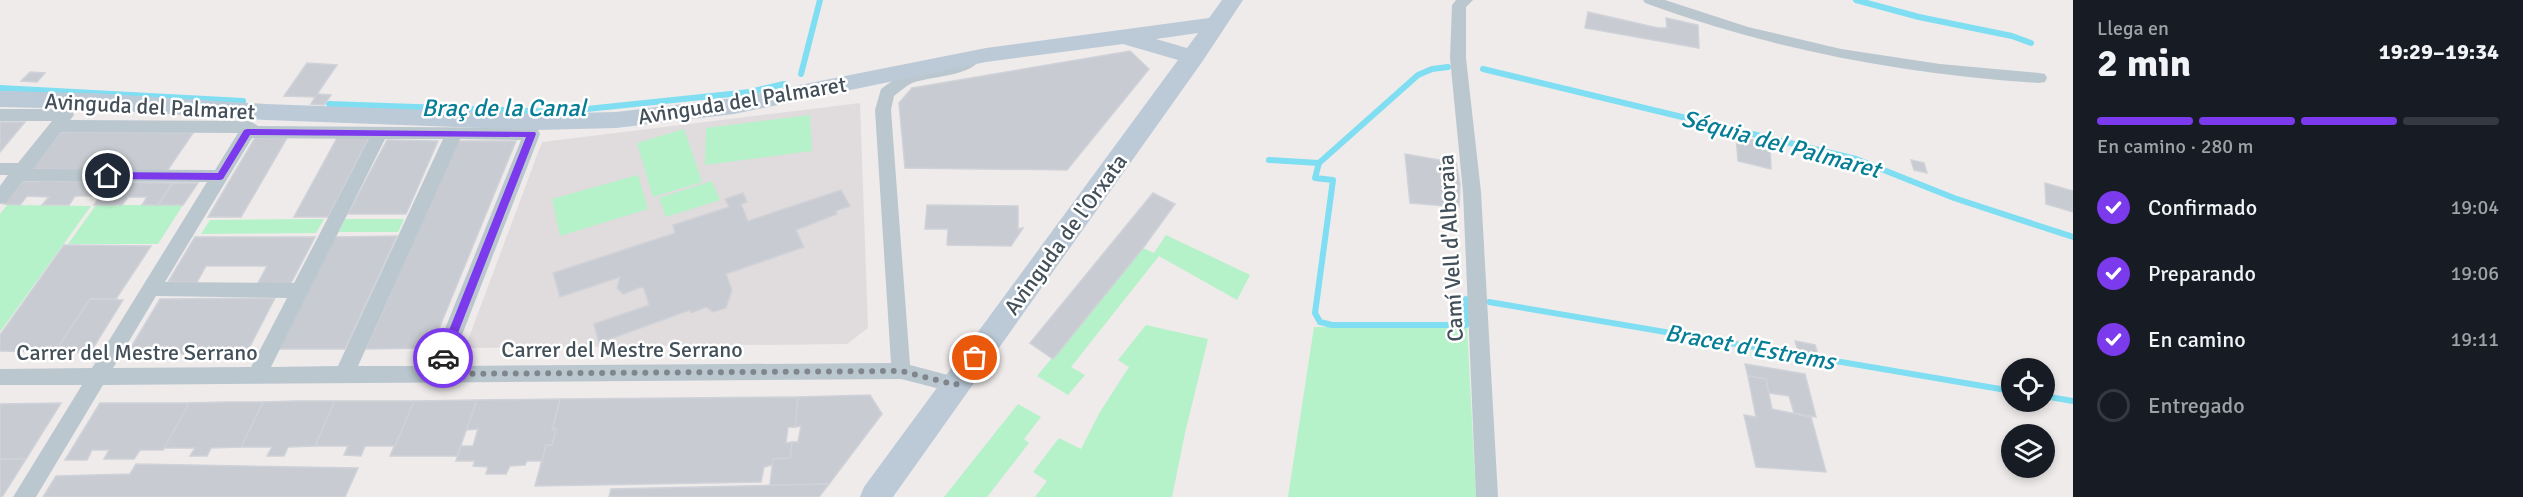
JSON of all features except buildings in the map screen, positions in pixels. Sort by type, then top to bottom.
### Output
[{"type":"main road","name":"Avinguda de l'Orxata","points":[[875,497],[1233,0]]},
{"type":"main road","name":"Avinguda del Palmaret","points":[[0,99],[90,101],[266,112],[536,122],[616,120],[734,106],[986,55],[1216,24]]},
{"type":"main road","name":"Avinguda del Palmaret","points":[[1120,36],[1194,57]]},
{"type":"street","name":"Camí Vell d'Alboraia","points":[[1466,0],[1459,5],[1458,58],[1472,192],[1487,497]]},
{"type":"street","points":[[1650,0],[1720,24],[1832,53],[1927,69],[2039,78]]},
{"type":"street","points":[[901,371],[883,110],[887,93],[905,80],[947,70],[986,55]]},
{"type":"street","points":[[0,115],[249,130],[531,134],[436,374]]},
{"type":"street","points":[[0,198],[62,120]]},
{"type":"street","points":[[24,497],[249,130]]},
{"type":"street","points":[[257,375],[380,133]]},
{"type":"street","points":[[344,375],[454,134]]},
{"type":"street","points":[[0,169],[21,172],[220,176]]},
{"type":"street","points":[[151,290],[300,291]]},
{"type":"street","name":"Carrer del Mestre Serrano","points":[[0,377],[901,371],[956,385]]},
{"type":"shaded area","points":[[860,103],[868,328],[847,344],[465,348],[542,142]]},
{"type":"green space","points":[[810,115],[812,151],[705,165],[706,128]]},
{"type":"green space","points":[[684,129],[702,182],[653,197],[637,143]]},
{"type":"green space","points":[[638,175],[648,209],[560,236],[552,199]]},
{"type":"green space","points":[[712,181],[720,200],[666,217],[659,198]]},
{"type":"green space","points":[[7,205],[91,206],[0,332],[0,214]]},
{"type":"green space","points":[[96,205],[183,205],[158,244],[68,244]]},
{"type":"green space","points":[[324,219],[316,233],[201,234],[210,220]]},
{"type":"green space","points":[[345,219],[404,219],[398,232],[339,232]]},
{"type":"green space","points":[[1166,235],[1250,275],[1237,300],[1159,256],[1071,367],[1085,375],[1068,395],[1037,376],[1143,248],[1154,253]]},
{"type":"green space","points":[[1146,325],[1208,339],[1172,497],[1035,497],[1047,481],[1033,472],[1059,438],[1081,449],[1100,412],[1129,367],[1118,360]]},
{"type":"green space","points":[[1314,327],[1467,327],[1476,497],[1288,497]]},
{"type":"green space","points":[[1018,404],[1041,417],[1024,439],[1029,443],[987,497],[944,497]]},
{"type":"waterway","name":"Braç de la Canal","points":[[801,74],[820,0]]},
{"type":"waterway","points":[[1856,0],[1919,17],[2012,36],[2031,43]]},
{"type":"waterway","name":"Séquia del Palmaret","points":[[1319,163],[1418,75],[1432,69],[1448,67]]},
{"type":"waterway","name":"Séquia del Palmaret","points":[[1483,69],[1856,159],[1954,198],[2073,237]]},
{"type":"waterway","name":"Braç de la Canal","points":[[329,104],[558,112],[750,92],[784,84]]},
{"type":"waterway","name":"Braç de la Canal","points":[[0,88],[243,101]]},
{"type":"waterway","name":"Séquia del Palmaret","points":[[1269,160],[1319,163]]},
{"type":"waterway","name":"Bracet d'Estrems","points":[[1319,163],[1315,178],[1333,180],[1315,313],[1320,322],[1332,325],[1466,325],[1466,299]]},
{"type":"waterway","name":"Bracet d'Estrems","points":[[1489,302],[2001,389]]},
{"type":"waterway","name":"Bracet d'Estrems","points":[[2055,398],[2073,401]]},
{"type":"way so far","points":[[443,358],[436,374],[901,371],[956,385],[975,358]]},
{"type":"route","points":[[108,176],[220,176],[247,132],[531,134],[443,358]]}]
